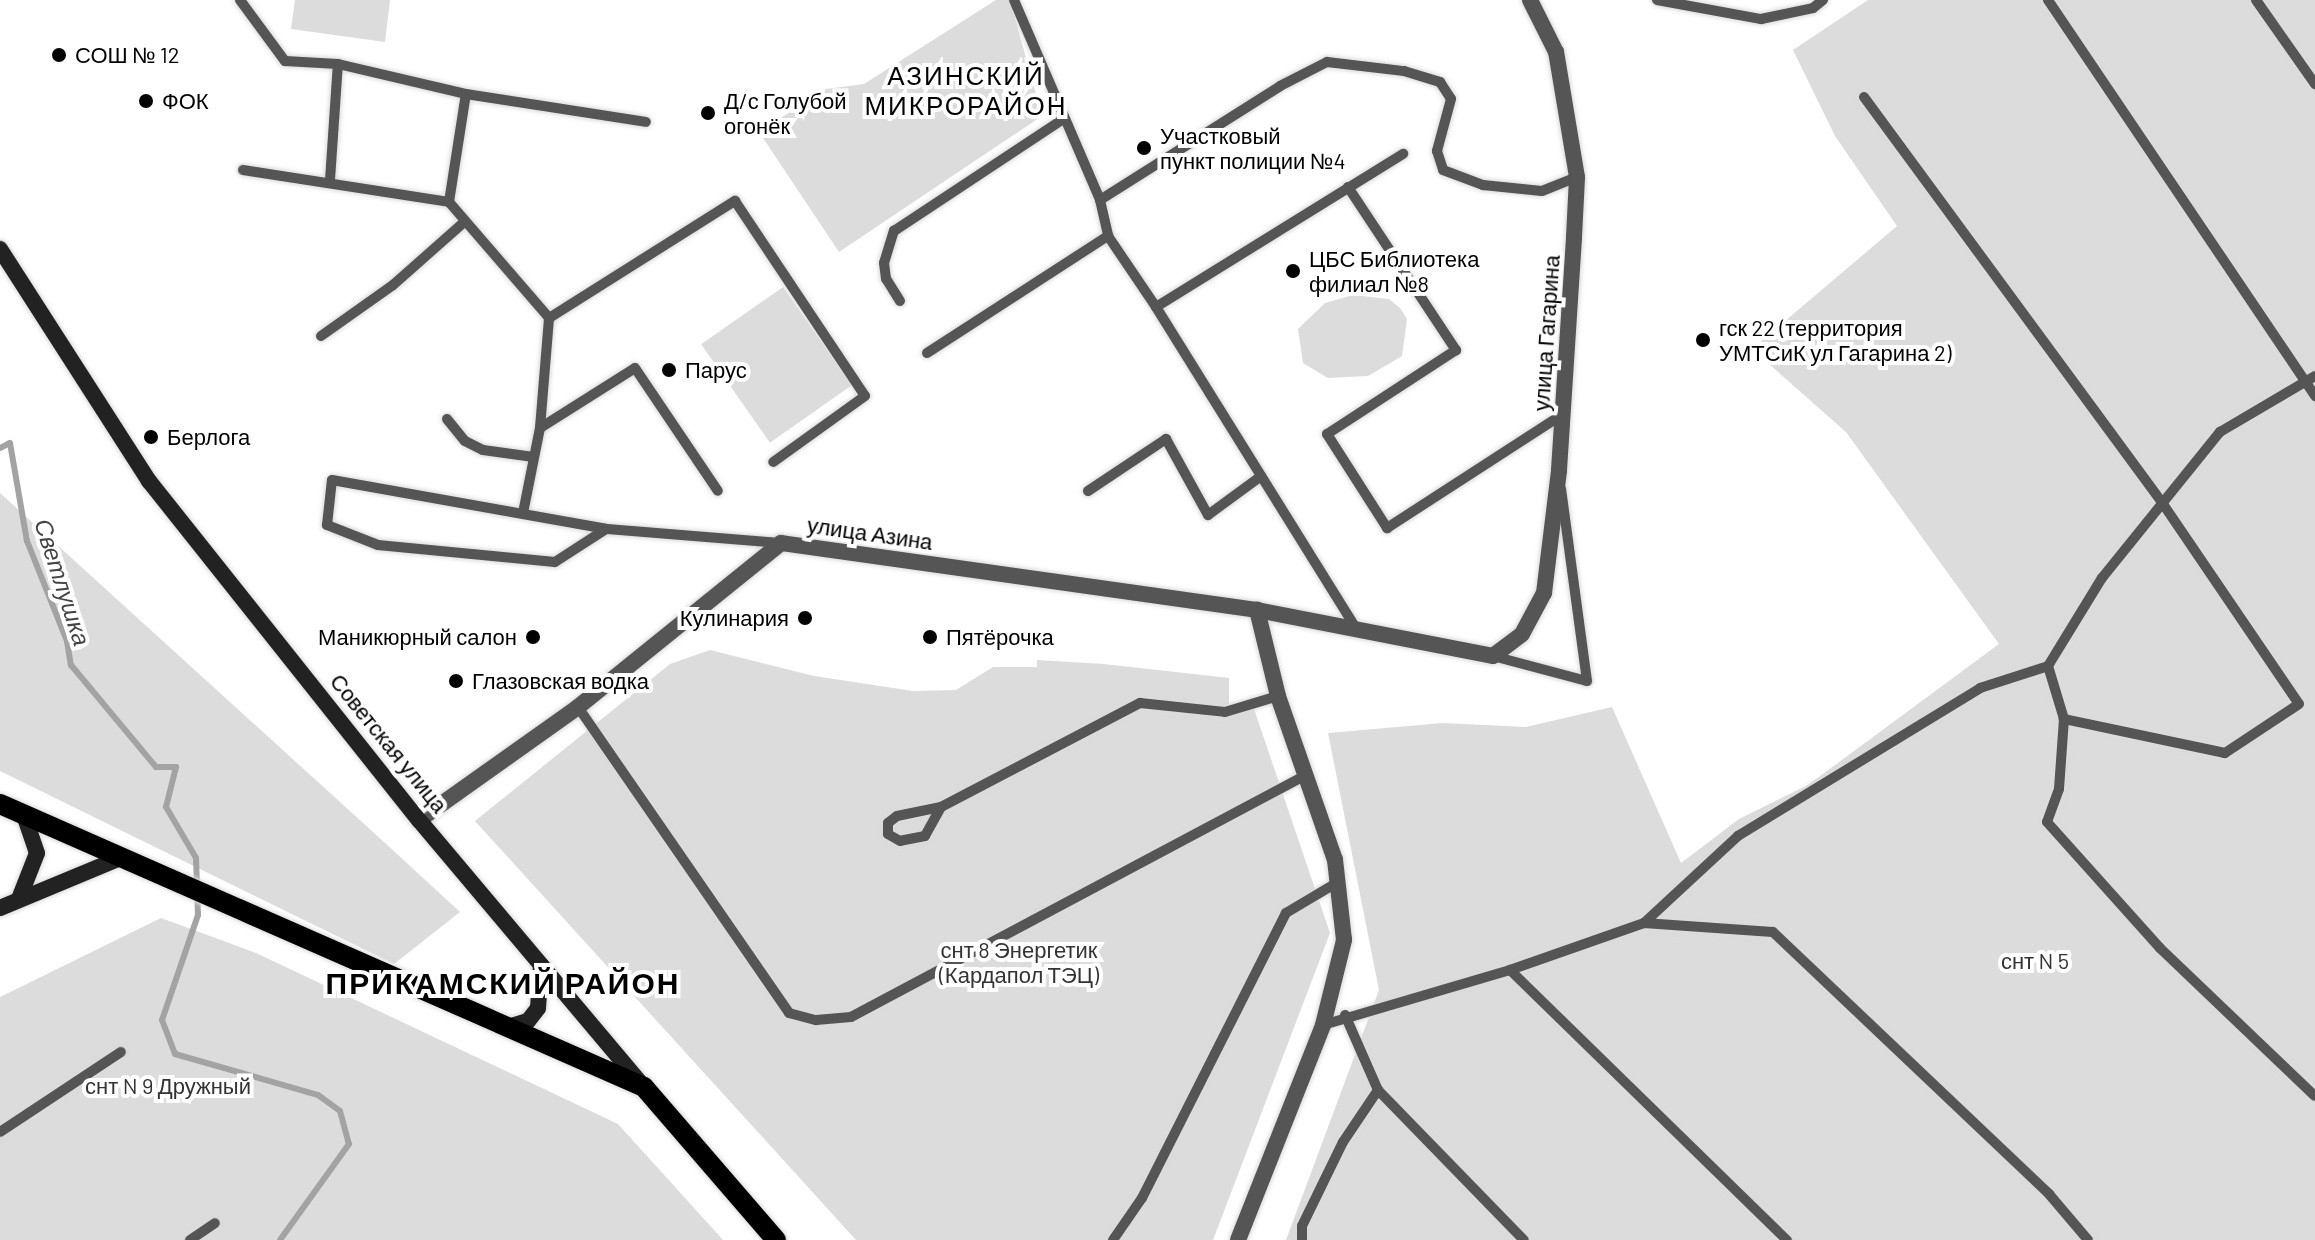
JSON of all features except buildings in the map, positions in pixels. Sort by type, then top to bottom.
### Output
[{"type":"main road","name":"Советская улица","points":[[0,249],[149,481],[419,820],[776,1240]]},
{"type":"main road","points":[[0,804],[644,1087]]},
{"type":"main road","points":[[19,899],[37,853],[24,815]]},
{"type":"main road","points":[[0,908],[120,858]]},
{"type":"main road","points":[[508,1027],[528,1021],[538,1008],[541,965]]},
{"type":"street","name":"улица Гагарина","points":[[1493,656],[1522,634],[1544,593],[1559,470],[1577,177],[1556,52],[1530,0]]},
{"type":"street","name":"улица Азина","points":[[419,820],[578,707],[781,543],[1257,610],[1493,656]]},
{"type":"street","points":[[1238,1240],[1323,1025],[1344,940],[1338,882],[1278,696],[1257,610]]},
{"type":"lane","points":[[240,0],[285,61],[338,64],[466,94],[646,122]]},
{"type":"lane","points":[[1014,0],[1062,120],[1100,200],[1108,236],[1156,307],[1356,628]]},
{"type":"lane","points":[[1657,0],[1761,19],[1813,8],[1823,0]]},
{"type":"lane","points":[[2048,0],[2310,379],[2315,396]]},
{"type":"lane","points":[[2256,0],[2315,84]]},
{"type":"lane","points":[[1100,200],[1280,86],[1327,62],[1404,71],[1440,82],[1451,99],[1437,151],[1443,170],[1483,185],[1542,191],[1577,177]]},
{"type":"lane","points":[[330,180],[338,64]]},
{"type":"lane","points":[[466,94],[449,202],[463,223],[549,318],[540,428],[523,513]]},
{"type":"lane","points":[[1864,97],[2161,501],[2299,704],[2225,753],[2064,719]]},
{"type":"lane","points":[[900,301],[886,279],[884,263],[894,231],[1062,120]]},
{"type":"lane","points":[[1156,307],[1403,154]]},
{"type":"lane","points":[[243,170],[317,185],[330,180],[449,202]]},
{"type":"lane","points":[[1348,187],[1456,350],[1327,434],[1387,528],[1562,415]]},
{"type":"lane","points":[[549,318],[735,201],[865,396],[773,462]]},
{"type":"lane","points":[[321,336],[393,285],[463,223]]},
{"type":"lane","points":[[927,353],[1108,236]]},
{"type":"lane","points":[[540,428],[635,368],[718,491]]},
{"type":"lane","points":[[1644,923],[1738,836],[1980,688],[2048,666],[2102,578],[2161,501],[2220,432],[2310,379]]},
{"type":"lane","points":[[447,419],[465,441],[483,450],[534,457]]},
{"type":"lane","points":[[1088,491],[1166,439],[1208,515],[1261,476]]},
{"type":"lane","points":[[1493,656],[1587,681],[1559,470]]},
{"type":"lane","points":[[606,529],[555,562],[378,545],[327,525],[332,480],[606,529],[781,543]]},
{"type":"lane","points":[[2048,666],[2064,719],[2059,789],[2047,822],[2160,948],[2315,1096]]},
{"type":"lane","points":[[941,807],[925,836],[900,841],[888,834],[888,823],[897,816],[941,807],[1140,703],[1225,712],[1278,696]]},
{"type":"lane","points":[[578,707],[789,1013],[816,1020],[851,1017],[1304,776]]},
{"type":"lane","points":[[1113,1240],[1142,1198],[1286,913],[1338,882]]},
{"type":"lane","points":[[1323,1025],[1345,1015],[1510,970],[1644,923],[1773,932],[2049,1194],[2088,1240]]},
{"type":"lane","points":[[1510,970],[1787,1240]]},
{"type":"lane","points":[[1345,1015],[1378,1090],[1524,1240]]},
{"type":"lane","points":[[0,1132],[121,1052]]},
{"type":"lane","points":[[1302,1240],[1302,1226],[1343,1142],[1378,1090]]},
{"type":"lane","points":[[190,1240],[215,1223]]},
{"type":"green space","points":[[295,0],[390,0],[385,42],[291,29]]},
{"type":"green space","points":[[996,0],[1010,0],[1042,116],[839,252],[759,132],[826,89],[864,84]]},
{"type":"green space","name":"снт N 5","points":[[1868,0],[2315,0],[2315,1240],[1286,1240],[1379,990],[1328,733],[1443,723],[1526,727],[1612,707],[1681,863],[1739,819],[1808,785],[1999,644],[1846,432],[1752,349],[1897,226],[1835,136],[1793,50]]},
{"type":"green space","points":[[783,287],[852,385],[770,443],[701,344]]},
{"type":"green space","points":[[1353,295],[1389,299],[1400,308],[1407,319],[1402,356],[1368,376],[1328,378],[1303,363],[1298,329],[1325,303]]},
{"type":"green space","points":[[0,493],[460,912],[394,964],[0,771]]},
{"type":"green space","name":"снт 8 Энергетик (Кардапол ТЭЦ)","points":[[710,650],[814,676],[913,691],[956,690],[993,667],[1037,667],[1037,660],[1104,664],[1229,678],[1229,705],[1251,700],[1330,933],[1213,1240],[856,1240],[475,821],[670,664]]},
{"type":"green space","name":"снт N 9 Дружный","points":[[161,918],[256,953],[618,1124],[723,1240],[0,1240],[0,997]]},
{"type":"waterway","name":"Светлушка","points":[[0,448],[10,443],[27,541],[67,641],[71,665],[156,767],[176,767],[166,807],[196,858],[198,915],[162,1020],[175,1054],[318,1095],[340,1111],[349,1144],[280,1240]]},
{"type":"place","name":"СОШ № 12","points":[[59,55]]},
{"type":"place","name":"ФОК","points":[[146,101]]},
{"type":"place","name":"Д/с Голубой огонёк","points":[[708,113]]},
{"type":"place","name":"Участковый пункт полиции №4","points":[[1144,148]]},
{"type":"place","name":"ЦБС Библиотека филиал №8","points":[[1293,271]]},
{"type":"place","name":"гск 22 (территория УМТСиК ул Гагарина 2)","points":[[1703,340]]},
{"type":"place","name":"Парус","points":[[669,370]]},
{"type":"place","name":"Берлога","points":[[151,437]]},
{"type":"place","name":"Кулинария","points":[[805,618]]},
{"type":"place","name":"Маникюрный салон","points":[[533,637]]},
{"type":"place","name":"Пятёрочка","points":[[930,637]]},
{"type":"place","name":"Глазовская водка","points":[[456,681]]},
{"type":"district","name":"АЗИНСКИЙ МИКРОРАЙОН","points":[[966,90]]},
{"type":"district","name":"ПРИКАМСКИЙ РАЙОН","points":[[503,982]]}]
